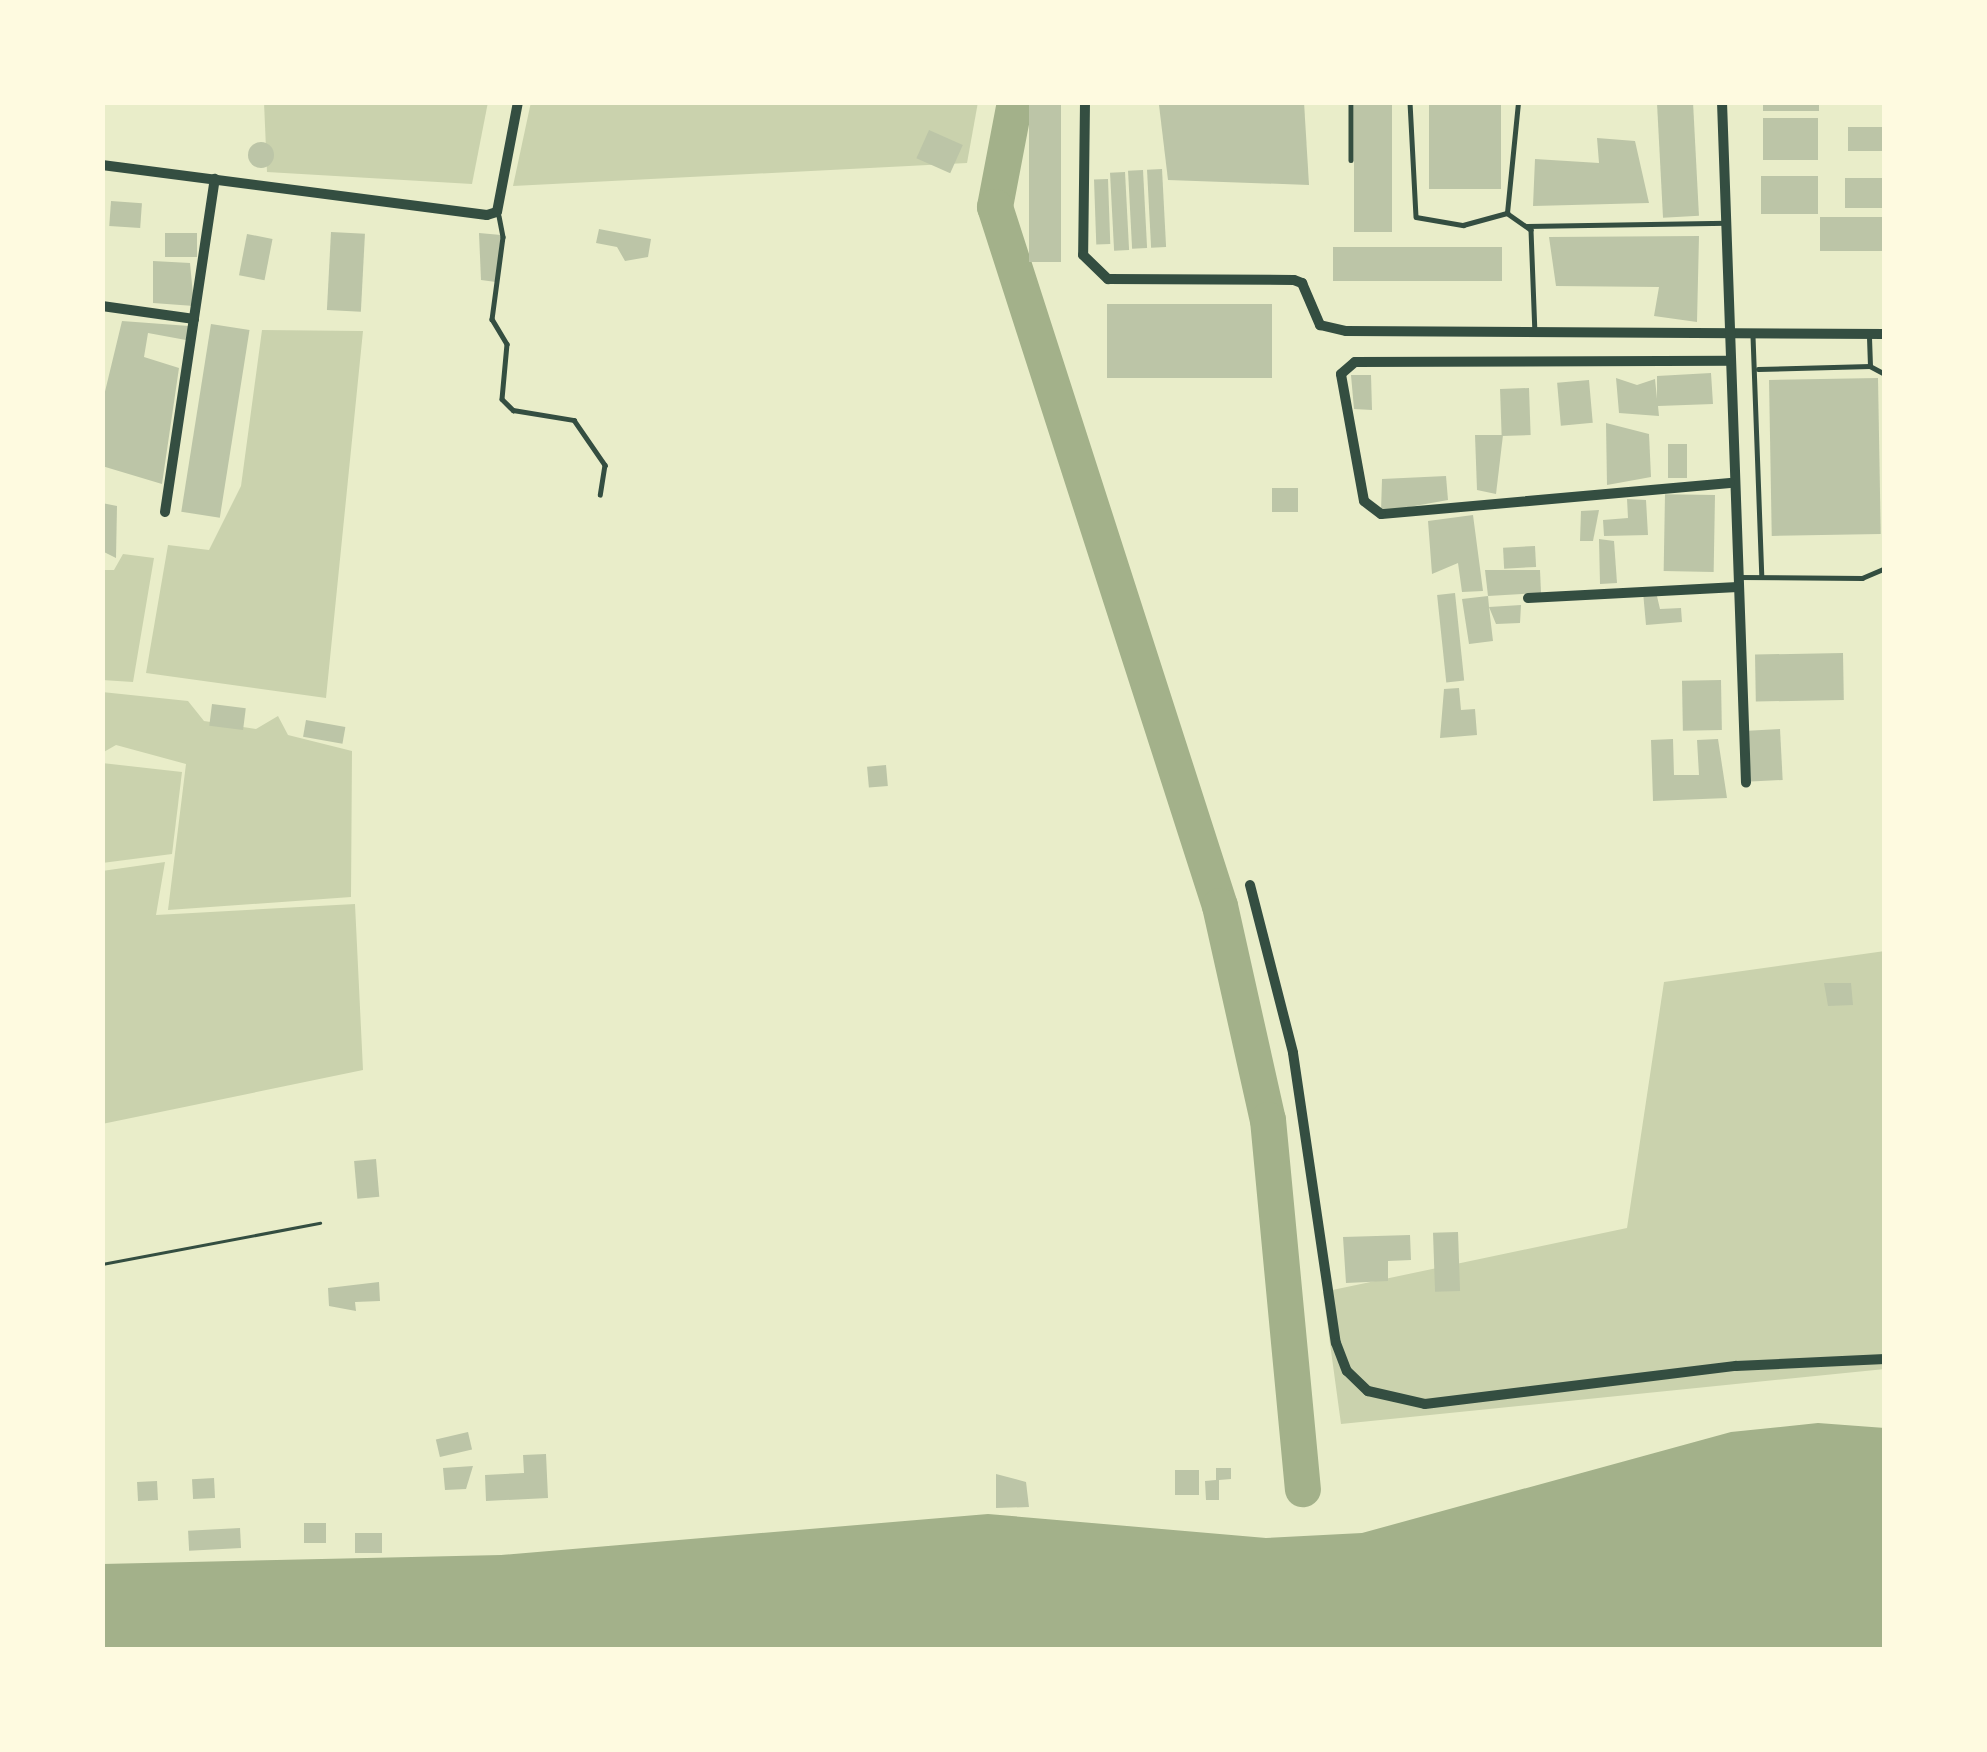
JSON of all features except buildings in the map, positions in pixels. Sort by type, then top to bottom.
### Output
[{"type":"street","points":[[102,165],[461,216],[497,212],[518,102]]},
{"type":"street","points":[[1085,102],[1082,256],[1094,272],[1108,279],[1294,280],[1302,283],[1320,325],[1346,332],[1885,334]]},
{"type":"street","points":[[1722,102],[1732,330],[1730,482],[1745,783]]},
{"type":"street","points":[[165,512],[215,179]]},
{"type":"street","points":[[102,306],[194,319]]},
{"type":"street","points":[[1730,482],[1382,514],[1364,501],[1341,374],[1355,362],[1731,361]]},
{"type":"street","points":[[1528,598],[1738,582]]},
{"type":"street","points":[[1250,885],[1293,1053],[1336,1342],[1347,1371],[1368,1391],[1394,1403],[1425,1404],[1736,1366],[1885,1358]]},
{"type":"lane","points":[[1351,102],[1351,160]]},
{"type":"lane","points":[[1411,102],[1416,217],[1463,225],[1507,213],[1527,226],[1727,223]]},
{"type":"lane","points":[[1507,213],[1518,102]]},
{"type":"lane","points":[[497,212],[503,237],[492,319],[507,344],[502,399],[513,410],[574,420],[605,465],[600,495]]},
{"type":"lane","points":[[1527,226],[1534,332]]},
{"type":"lane","points":[[1753,331],[1762,576]]},
{"type":"lane","points":[[1869,334],[1870,366]]},
{"type":"lane","points":[[1757,369],[1870,366],[1885,374]]},
{"type":"lane","points":[[1738,582],[1762,576],[1862,578],[1885,568]]},
{"type":"path","points":[[102,1264],[320,1223]]},
{"type":"shaded area","points":[[264,102],[488,102],[472,184],[267,172]]},
{"type":"shaded area","points":[[531,102],[978,102],[967,163],[513,186]]},
{"type":"shaded area","points":[[262,330],[363,331],[326,698],[146,673],[168,545],[209,550],[241,486]]},
{"type":"shaded area","points":[[123,554],[154,558],[133,682],[102,680],[102,570],[114,570]]},
{"type":"shaded area","points":[[102,692],[188,701],[204,721],[256,729],[278,716],[288,735],[352,751],[351,897],[168,910],[186,764],[116,745],[102,753]]},
{"type":"shaded area","points":[[102,763],[182,772],[172,854],[102,863]]},
{"type":"shaded area","points":[[165,862],[156,915],[355,904],[363,1070],[102,1124],[102,871]]},
{"type":"shaded area","points":[[1885,951],[1885,1369],[1341,1424],[1323,1292],[1627,1228],[1664,982]]},
{"type":"shaded area","points":[[1818,1423],[1885,1428],[1885,1650],[102,1650],[102,1564],[501,1555],[988,1514],[1266,1538],[1362,1533],[1731,1432]]},
{"type":"waterway","points":[[1015,102],[995,207],[1220,906],[1268,1120],[1303,1489]]}]
